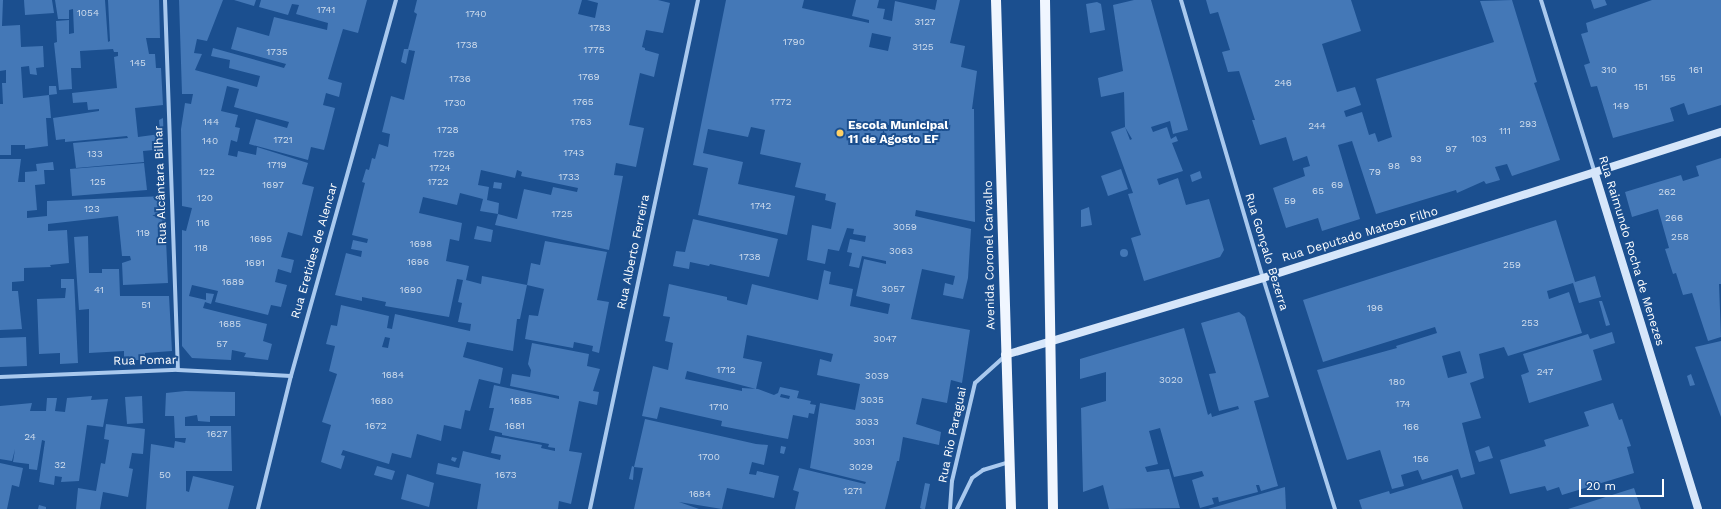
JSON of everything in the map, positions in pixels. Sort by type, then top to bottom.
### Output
[{"type":"main road","name":"Avenida Coronel Carvalho","points":[[996,0],[1005,355],[1011,509]]},
{"type":"main road","points":[[1045,0],[1052,341],[1053,509]]},
{"type":"street","name":"Rua Alcântara Bilhar","points":[[165,0],[178,370]]},
{"type":"street","name":"Rua Eretides de Alencar","points":[[258,509],[291,376],[396,0]]},
{"type":"street","name":"Rua Alberto Ferreira","points":[[590,509],[698,0]]},
{"type":"street","name":"Rua Gonçalo Bezerra","points":[[1181,0],[1263,278],[1335,509]]},
{"type":"street","name":"Rua Raimundo Rocha de Menezes","points":[[1541,0],[1698,509]]},
{"type":"street","name":"Rua Deputado Matoso Filho","points":[[1005,355],[1263,278],[1595,174],[1721,132]]},
{"type":"street","name":"Rua Rio Paraguai","points":[[950,509],[952,481],[975,382],[1005,355]]},
{"type":"street","name":"Rua Pomar","points":[[0,377],[178,370],[291,376]]},
{"type":"street","name":"Rua Rio Paraguai","points":[[958,509],[972,478],[983,470],[1009,462]]},
{"type":"building","points":[[0,0],[3,0],[2,26],[20,25],[21,47],[43,46],[44,67],[36,68],[37,75],[30,74],[29,66],[21,67],[23,98],[49,95],[51,118],[46,118],[48,146],[25,149],[25,145],[11,145],[11,155],[0,155],[0,104],[3,104],[2,83],[6,83],[6,70],[0,71]]},
{"type":"building","points":[[24,0],[52,0],[54,13],[25,15]]},
{"type":"building","points":[[55,0],[105,0],[108,42],[110,41],[108,0],[159,0],[160,38],[146,38],[149,54],[155,54],[156,68],[161,68],[163,105],[135,108],[138,137],[160,134],[159,120],[163,118],[164,149],[143,151],[144,162],[76,168],[73,143],[128,138],[127,136],[65,142],[65,139],[56,140],[53,118],[99,111],[99,109],[88,110],[87,102],[73,103],[72,93],[117,88],[114,57],[118,56],[118,52],[114,52],[113,49],[80,51],[81,68],[71,68],[72,89],[59,90],[54,43],[57,42],[56,21],[69,20],[69,34],[74,33],[73,9],[69,10],[69,19],[58,19]]},
{"type":"building","points":[[179,0],[223,0],[207,41],[197,39],[194,53],[202,54],[195,70],[257,87],[260,76],[229,68],[230,60],[211,56],[213,48],[284,68],[286,64],[231,49],[237,27],[269,36],[274,17],[327,30],[328,23],[296,14],[299,5],[292,4],[288,15],[259,7],[261,0],[367,0],[358,33],[343,29],[328,79],[342,83],[339,97],[326,93],[323,105],[335,108],[327,139],[324,150],[311,147],[308,160],[249,144],[256,119],[287,128],[289,122],[234,107],[239,89],[227,86],[221,111],[238,115],[235,127],[240,128],[237,142],[231,140],[228,155],[237,157],[238,151],[256,155],[257,147],[308,163],[302,184],[314,187],[302,236],[288,232],[281,257],[294,260],[291,273],[278,269],[275,282],[287,285],[281,307],[271,305],[268,315],[215,302],[218,291],[192,285],[189,296],[206,300],[206,293],[214,294],[211,304],[205,302],[203,308],[267,324],[263,341],[272,344],[268,360],[244,357],[246,353],[232,350],[231,360],[192,358],[182,346],[182,230],[186,231],[192,208],[182,206],[181,129],[185,103],[191,104],[193,94],[182,94]]},
{"type":"building","points":[[234,0],[256,0],[254,6]]},
{"type":"building","points":[[417,0],[582,0],[578,14],[595,18],[598,3],[587,0],[658,0],[670,3],[663,33],[646,30],[642,47],[645,48],[645,50],[659,54],[654,77],[640,73],[629,125],[644,128],[636,167],[616,163],[614,175],[623,176],[609,250],[495,225],[498,214],[480,211],[483,199],[460,193],[457,205],[423,197],[419,213],[462,223],[459,241],[450,239],[446,261],[469,266],[466,280],[481,284],[482,276],[527,285],[520,319],[517,319],[513,351],[467,342],[463,357],[503,368],[500,384],[479,379],[470,411],[465,410],[461,429],[444,425],[441,441],[417,434],[411,458],[392,453],[389,464],[343,450],[341,455],[345,456],[341,469],[321,462],[331,425],[322,422],[337,374],[329,371],[335,346],[326,344],[331,325],[337,326],[341,305],[389,316],[387,328],[392,329],[395,314],[470,331],[471,324],[458,322],[462,303],[458,302],[463,280],[457,279],[449,317],[385,306],[386,302],[362,297],[362,301],[335,295],[346,253],[361,257],[362,251],[351,249],[353,240],[367,243],[368,239],[352,235],[365,183],[362,182],[366,169],[369,170],[372,158],[375,159],[379,144],[388,147],[390,134],[382,132],[391,96],[404,100],[415,51],[409,50],[406,64],[401,62],[404,49],[408,49],[417,14],[414,12]],"holes":[[[481,170],[515,178],[517,170],[522,172],[521,176],[578,188],[577,192],[553,187],[551,195],[524,189],[517,219],[498,214],[499,203],[487,200],[489,187],[478,185]],[[385,337],[390,338],[388,348],[382,347]]]},
{"type":"building","points":[[726,0],[804,0],[802,8],[869,23],[869,20],[852,16],[856,0],[879,0],[877,8],[885,9],[883,19],[892,21],[895,1],[935,10],[937,0],[960,0],[950,43],[965,46],[961,67],[977,71],[972,109],[974,109],[975,222],[916,210],[915,216],[971,229],[968,278],[963,299],[943,295],[945,283],[953,285],[955,276],[922,269],[911,319],[970,330],[962,383],[951,380],[947,403],[922,398],[916,424],[941,432],[939,445],[903,437],[899,461],[897,461],[885,509],[795,509],[799,492],[793,490],[799,468],[865,484],[866,482],[810,468],[820,403],[855,410],[860,384],[817,375],[820,359],[831,362],[833,354],[747,335],[743,358],[762,362],[756,389],[774,395],[778,393],[780,387],[799,391],[797,398],[811,401],[810,404],[816,405],[814,414],[809,413],[808,418],[793,415],[788,439],[721,426],[722,421],[660,407],[657,419],[642,416],[653,366],[668,370],[673,343],[665,341],[670,317],[663,316],[669,284],[727,297],[727,300],[747,305],[752,284],[818,300],[824,270],[831,272],[829,284],[853,289],[850,306],[888,314],[890,304],[856,296],[864,259],[886,264],[886,261],[862,256],[859,268],[849,266],[852,253],[847,252],[850,239],[865,242],[866,236],[853,234],[854,229],[847,228],[839,251],[828,249],[825,264],[807,260],[812,225],[831,229],[836,203],[825,200],[826,194],[795,187],[801,163],[760,154],[765,130],[751,127],[748,137],[708,129],[703,153],[743,162],[738,184],[795,196],[787,235],[698,215],[708,168],[693,165]],"holes":[[[872,33],[891,37],[888,51],[869,47]],[[687,371],[755,389],[742,388],[742,391],[685,379]],[[781,394],[790,396],[789,399],[780,397]]]},
{"type":"building","points":[[1134,0],[1151,0],[1188,130],[1173,134],[1170,121],[1151,127],[1153,132],[1167,127],[1171,139],[1176,136],[1178,141],[1172,143],[1183,171],[1157,179],[1159,185],[1178,178],[1186,205],[1209,199],[1224,250],[1220,257],[1144,281],[1131,238],[1141,235],[1128,194],[1133,193],[1111,132],[1125,127],[1124,92],[1101,97],[1098,78],[1123,71],[1113,5]],"holes":[[[1125,127],[1132,139],[1130,140]]]},
{"type":"building","points":[[1206,0],[1351,0],[1361,31],[1322,44],[1337,92],[1355,87],[1361,105],[1344,111],[1346,117],[1362,112],[1369,135],[1375,133],[1378,142],[1392,137],[1376,79],[1494,42],[1480,1],[1512,0],[1537,82],[1534,83],[1560,160],[1512,176],[1507,164],[1495,167],[1500,180],[1486,184],[1484,181],[1457,193],[1456,190],[1376,214],[1352,141],[1338,145],[1360,219],[1322,231],[1318,218],[1286,228],[1273,188],[1305,176],[1303,168],[1310,166],[1307,156],[1293,161],[1286,137],[1260,145],[1252,120],[1255,120],[1239,71],[1228,72],[1222,52],[1230,50],[1218,12],[1210,14]]},
{"type":"building","points":[[1591,0],[1605,0],[1607,5],[1594,9]]},
{"type":"building","points":[[1652,0],[1721,0],[1721,105],[1688,115],[1684,103],[1670,108],[1674,121],[1613,138],[1597,86],[1591,87],[1584,65],[1590,63],[1581,34],[1588,32],[1586,23]]},
{"type":"building","points":[[1097,2],[1101,4],[1105,30],[1090,33],[1086,4]]},
{"type":"building","points":[[49,86],[56,86],[57,94],[49,95]]},
{"type":"building","points":[[1721,158],[1721,284],[1719,284],[1721,337],[1708,341],[1692,293],[1683,295],[1676,273],[1673,274],[1665,249],[1669,248],[1658,209],[1632,217],[1625,192],[1681,175],[1683,181],[1699,176],[1696,166]]},
{"type":"building","points":[[0,159],[21,159],[18,182],[25,182],[25,172],[37,171],[36,164],[53,162],[54,170],[44,170],[45,184],[35,185],[37,210],[27,211],[27,218],[47,216],[47,201],[164,196],[168,283],[123,285],[122,263],[131,260],[130,256],[122,256],[118,216],[48,224],[48,231],[67,230],[69,263],[50,265],[51,267],[24,268],[24,281],[12,282],[12,291],[18,291],[22,329],[0,330]]},
{"type":"building","points":[[144,163],[147,190],[72,196],[70,169]]},
{"type":"building","points":[[1121,169],[1128,189],[1108,196],[1101,176]]},
{"type":"building","points":[[1200,171],[1202,178],[1192,182],[1190,175]]},
{"type":"building","points":[[494,182],[502,183],[501,189],[493,188]]},
{"type":"building","points":[[1089,207],[1092,225],[1081,227],[1081,210]]},
{"type":"building","points":[[693,219],[778,239],[769,277],[710,264],[709,266],[690,262],[689,269],[673,266],[676,251],[685,252]]},
{"type":"building","points":[[1556,220],[1575,282],[1595,276],[1601,297],[1579,303],[1573,283],[1547,291],[1549,299],[1569,292],[1582,333],[1508,356],[1504,347],[1479,354],[1484,378],[1470,383],[1481,418],[1462,423],[1475,474],[1461,478],[1458,469],[1422,480],[1418,470],[1401,475],[1404,486],[1392,489],[1380,450],[1347,460],[1317,370],[1397,348],[1396,346],[1437,333],[1435,327],[1323,362],[1303,300]],"holes":[[[1460,351],[1467,373],[1448,378],[1442,356]]]},
{"type":"building","points":[[477,226],[493,230],[491,242],[474,239]]},
{"type":"building","points":[[88,236],[89,273],[102,273],[102,269],[119,269],[120,296],[169,296],[172,351],[145,353],[145,360],[124,360],[124,351],[89,353],[89,309],[79,310],[74,237]]},
{"type":"building","points":[[545,241],[607,252],[597,300],[609,302],[599,353],[592,351],[593,346],[574,342],[573,348],[525,339],[529,315],[538,316],[544,289],[527,285],[531,263],[540,265]]},
{"type":"building","points":[[1124,249],[1127,250],[1127,256],[1124,257],[1121,256],[1120,253],[1121,250]]},
{"type":"building","points":[[61,279],[74,279],[78,363],[60,364],[60,353],[39,354],[37,299],[65,298],[66,288],[61,288]]},
{"type":"building","points":[[1599,301],[1602,301],[1610,325],[1606,326]]},
{"type":"building","points":[[1239,312],[1245,317],[1269,397],[1254,401],[1278,486],[1261,491],[1259,485],[1256,485],[1258,492],[1219,502],[1218,497],[1212,498],[1214,504],[1200,508],[1192,480],[1204,476],[1202,471],[1174,477],[1160,428],[1149,431],[1158,464],[1145,467],[1147,472],[1169,469],[1180,508],[1109,509],[1103,485],[1083,492],[1081,408],[1106,401],[1106,372],[1080,379],[1080,359],[1184,328],[1208,415],[1211,413],[1212,417],[1239,409],[1238,406],[1219,411],[1209,374],[1216,373],[1201,323]]},
{"type":"building","points":[[1612,332],[1615,343],[1593,350],[1602,380],[1529,403],[1521,375],[1529,372],[1523,354],[1588,334],[1590,339]]},
{"type":"building","points":[[26,337],[27,366],[0,367],[0,338]]},
{"type":"building","points":[[1721,341],[1721,417],[1695,347]]},
{"type":"building","points":[[532,343],[589,354],[587,366],[600,369],[593,391],[599,392],[597,405],[579,401],[569,451],[582,453],[571,504],[559,501],[558,509],[477,509],[481,484],[436,474],[438,463],[459,468],[463,451],[500,460],[501,455],[491,453],[495,436],[542,445],[541,448],[555,451],[555,448],[548,447],[549,444],[502,435],[502,433],[489,430],[494,408],[489,408],[494,385],[559,399],[559,396],[510,386],[512,374],[530,377],[531,370],[528,364]]},
{"type":"building","points":[[1691,374],[1695,385],[1690,386],[1687,376]]},
{"type":"building","points":[[185,391],[235,392],[235,416],[210,416],[210,422],[198,421],[197,415],[185,417],[185,426],[231,426],[232,471],[186,471],[186,491],[189,492],[193,476],[234,486],[228,509],[146,509],[151,444],[174,448],[175,441],[185,443],[186,438],[175,438],[174,416],[165,416],[166,393]]},
{"type":"building","points":[[92,396],[91,400],[108,399],[103,427],[87,425],[79,481],[61,482],[62,477],[55,476],[54,485],[39,482],[45,441],[42,440],[37,470],[29,469],[29,464],[13,462],[15,449],[12,461],[0,459],[0,406],[32,403],[30,411],[46,411],[47,398],[57,398],[55,411],[65,412],[67,398]]},
{"type":"building","points":[[142,396],[143,423],[127,424],[125,397]]},
{"type":"building","points":[[1613,403],[1619,420],[1622,419],[1631,446],[1627,447],[1634,473],[1562,495],[1559,487],[1547,491],[1545,486],[1510,494],[1500,460],[1546,446],[1544,440],[1589,426],[1584,412]]},
{"type":"building","points":[[645,419],[756,444],[768,445],[764,465],[752,462],[749,474],[756,475],[757,471],[779,476],[774,498],[727,488],[722,509],[679,502],[699,509],[634,509],[643,468],[634,467]]},
{"type":"building","points":[[106,424],[145,429],[143,454],[132,453],[129,468],[133,469],[128,497],[103,492],[100,509],[76,509],[78,488],[96,491],[101,463],[105,464],[109,440],[104,439]]},
{"type":"building","points":[[781,446],[786,447],[784,454],[780,453]]},
{"type":"building","points":[[1489,446],[1493,458],[1479,462],[1475,451]]},
{"type":"building","points":[[452,457],[457,458],[455,462],[451,460]]},
{"type":"building","points":[[0,463],[23,468],[19,487],[12,485],[7,509],[0,509]]},
{"type":"building","points":[[377,466],[395,471],[392,480],[374,475]]},
{"type":"building","points":[[632,466],[634,467],[633,480],[629,479]]},
{"type":"building","points":[[407,474],[434,483],[429,507],[401,499]]},
{"type":"building","points":[[1452,475],[1463,509],[1362,509],[1359,500],[1389,491],[1390,494]]},
{"type":"building","points":[[925,483],[930,484],[925,509],[922,509],[920,508]]},
{"type":"building","points":[[1285,487],[1286,509],[1208,509]]},
{"type":"building","points":[[1634,488],[1641,509],[1568,509]]},
{"type":"building","points":[[39,505],[46,507],[46,509],[38,509]]},
{"type":"place","name":"Escola Municipal 11 de Agosto EF","points":[[840,133]]}]
